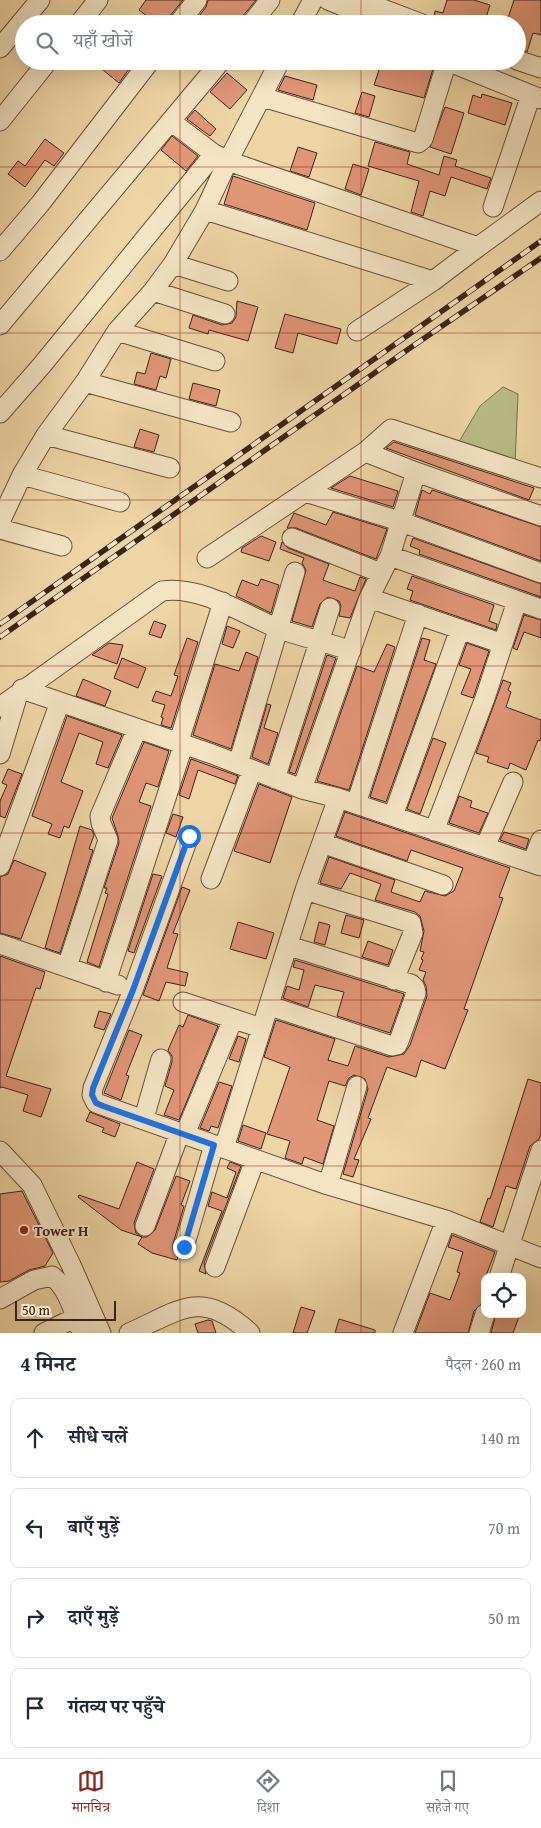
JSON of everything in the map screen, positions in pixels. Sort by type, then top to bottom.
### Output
[{"type":"street","points":[[28,15],[40,0]]},
{"type":"street","points":[[86,15],[98,0]]},
{"type":"street","points":[[185,15],[197,0]]},
{"type":"street","points":[[258,15],[270,0]]},
{"type":"street","points":[[305,15],[313,0]]},
{"type":"street","points":[[329,0],[336,15]]},
{"type":"street","points":[[329,0],[366,15]]},
{"type":"street","points":[[359,0],[398,15]]},
{"type":"street","points":[[0,48],[15,30]]},
{"type":"street","points":[[526,63],[541,68]]},
{"type":"street","points":[[0,121],[41,70]]},
{"type":"street","points":[[0,250],[40,204],[143,70]]},
{"type":"street","points":[[0,325],[214,70]]},
{"type":"street","points":[[0,413],[221,158],[262,97],[276,70]]},
{"type":"street","points":[[262,97],[418,143],[423,139],[444,70]]},
{"type":"street","points":[[473,70],[538,93]]},
{"type":"street","points":[[497,70],[538,93]]},
{"type":"street","points":[[493,206],[538,93]]},
{"type":"street","points":[[172,122],[221,158],[478,247]]},
{"type":"street","points":[[0,522],[22,475],[46,435],[84,382],[117,330],[153,291],[173,264],[205,210],[221,158]]},
{"type":"street","points":[[357,331],[433,281],[541,201]]},
{"type":"street","points":[[205,210],[433,281]]},
{"type":"street","points":[[173,264],[228,281]]},
{"type":"street","points":[[153,291],[225,314]]},
{"type":"street","points":[[117,330],[215,361]]},
{"type":"street","points":[[84,382],[231,422]]},
{"type":"street","points":[[207,558],[365,452],[386,432],[394,429],[541,478]]},
{"type":"street","points":[[46,435],[170,468]]},
{"type":"street","points":[[365,452],[541,516]]},
{"type":"street","points":[[302,789],[369,598],[390,556],[399,521],[416,472]]},
{"type":"street","points":[[22,475],[120,502]]},
{"type":"street","points":[[305,492],[399,521],[541,573]]},
{"type":"street","points":[[0,529],[62,546]]},
{"type":"street","points":[[292,538],[381,573]]},
{"type":"street","points":[[390,556],[541,609]]},
{"type":"street","points":[[211,879],[245,767],[278,628],[295,572]]},
{"type":"street","points":[[0,707],[162,591],[182,591],[223,602],[278,628],[351,651]]},
{"type":"street","points":[[369,598],[503,644]]},
{"type":"street","points":[[434,831],[485,698],[516,601]]},
{"type":"street","points":[[106,982],[181,745],[223,602]]},
{"type":"street","points":[[275,779],[330,608]]},
{"type":"street","points":[[356,804],[418,614]]},
{"type":"street","points":[[394,816],[460,629]]},
{"type":"street","points":[[20,691],[60,702],[302,789],[338,798],[537,864],[541,840]]},
{"type":"street","points":[[0,754],[20,691]]},
{"type":"street","points":[[0,866],[60,702]]},
{"type":"street","points":[[67,967],[108,840],[100,823],[100,816],[137,729]]},
{"type":"street","points":[[485,847],[513,782]]},
{"type":"street","points":[[184,1247],[270,1006],[305,890],[338,798]]},
{"type":"street","points":[[189,836],[133,990],[93,1088],[92,1095],[96,1103],[144,1118],[328,1185],[446,1220],[541,1258]]},
{"type":"street","points":[[322,843],[443,885]]},
{"type":"street","points":[[305,890],[411,923],[413,933],[394,980]]},
{"type":"street","points":[[0,944],[133,990]]},
{"type":"street","points":[[270,1006],[392,1046],[397,1045],[416,993],[415,988],[411,984],[289,946]]},
{"type":"street","points":[[183,1002],[261,1028]]},
{"type":"street","points":[[145,1226],[233,1019]]},
{"type":"street","points":[[144,1118],[161,1059]]},
{"type":"street","points":[[328,1185],[357,1086]]},
{"type":"street","points":[[500,1273],[541,1150]]},
{"type":"street","points":[[0,1151],[32,1186],[83,1320]]},
{"type":"street","points":[[216,1267],[255,1160]]},
{"type":"street","points":[[403,1333],[430,1267],[446,1220]]},
{"type":"street","points":[[0,1299],[34,1280],[52,1276],[60,1282],[83,1320],[101,1333]]},
{"type":"street","points":[[129,1333],[186,1307],[198,1305],[223,1312],[250,1333]]},
{"type":"street","points":[[479,1333],[484,1318]]},
{"type":"street","points":[[44,1333],[83,1320]]},
{"type":"green space","points":[[503,387],[518,394],[515,465],[457,445],[480,406]]},
{"type":"building","points":[[146,0],[183,0],[171,15],[145,15],[139,10]]},
{"type":"building","points":[[208,0],[256,0],[244,15],[200,15],[206,7]]},
{"type":"building","points":[[447,0],[474,0],[490,5],[487,15],[434,15],[435,11],[443,13]]},
{"type":"building","points":[[514,0],[541,0],[541,35],[533,33],[527,52],[526,15],[509,15]]},
{"type":"building","points":[[103,70],[128,70],[119,83]]},
{"type":"building","points":[[379,70],[433,70],[424,98],[374,85]]},
{"type":"building","points":[[227,73],[247,90],[230,109],[210,92]]},
{"type":"building","points":[[285,76],[317,85],[313,100],[278,90]]},
{"type":"building","points":[[362,92],[375,96],[369,117],[355,113]]},
{"type":"building","points":[[482,94],[512,103],[505,125],[468,113],[473,95],[481,98]]},
{"type":"building","points":[[445,107],[464,113],[451,154],[430,147]]},
{"type":"building","points":[[195,110],[216,129],[210,136],[187,119]]},
{"type":"building","points":[[172,136],[198,156],[186,171],[161,150]]},
{"type":"building","points":[[45,139],[64,153],[54,166],[45,160],[25,187],[8,174],[18,161],[25,166]]},
{"type":"building","points":[[375,142],[410,152],[407,164],[439,175],[444,156],[457,160],[455,166],[491,178],[487,189],[451,177],[445,196],[430,191],[423,216],[411,212],[419,181],[368,166]]},
{"type":"building","points":[[298,147],[317,153],[309,177],[290,171]]},
{"type":"building","points":[[353,164],[369,169],[361,195],[345,189]]},
{"type":"building","points":[[233,176],[315,203],[307,230],[224,204]]},
{"type":"building","points":[[237,301],[258,307],[248,341],[209,330],[208,334],[189,328],[193,315],[222,325],[232,323],[236,317]]},
{"type":"building","points":[[285,314],[341,329],[337,344],[298,333],[293,353],[275,348]]},
{"type":"building","points":[[151,353],[171,359],[166,378],[160,376],[156,390],[134,384],[137,372],[145,374]]},
{"type":"building","points":[[193,383],[220,390],[216,406],[189,399]]},
{"type":"building","points":[[140,429],[159,435],[154,452],[134,447]]},
{"type":"building","points":[[394,442],[534,488],[529,500],[386,448]]},
{"type":"building","points":[[350,476],[398,491],[393,507],[331,488]]},
{"type":"building","points":[[422,490],[430,494],[432,490],[541,527],[541,561],[415,515]]},
{"type":"building","points":[[333,512],[387,529],[376,559],[296,528],[287,528],[294,513],[326,525]]},
{"type":"building","points":[[261,536],[276,542],[269,561],[241,552],[242,548]]},
{"type":"building","points":[[413,538],[541,584],[541,597],[419,554],[420,550],[410,546]]},
{"type":"building","points":[[282,542],[288,548],[329,564],[323,580],[355,591],[360,577],[366,579],[350,618],[339,616],[341,606],[339,601],[328,597],[320,604],[312,627],[292,621],[306,570],[302,563],[304,558],[280,549]]},
{"type":"building","points":[[412,576],[494,605],[489,621],[497,624],[496,630],[410,600],[413,591],[407,589]]},
{"type":"building","points":[[261,579],[279,585],[271,613],[236,596],[242,580],[258,586]]},
{"type":"building","points":[[524,615],[541,620],[541,638],[524,632],[517,650],[513,648]]},
{"type":"building","points":[[154,621],[166,625],[161,638],[149,634]]},
{"type":"building","points":[[227,626],[240,631],[233,648],[222,644]]},
{"type":"building","points":[[187,638],[198,642],[171,728],[161,725],[163,718],[161,717],[165,705],[152,701],[156,691],[171,696],[178,676],[174,675]]},
{"type":"building","points":[[422,638],[430,640],[424,660],[436,664],[386,802],[370,797]]},
{"type":"building","points":[[109,643],[123,645],[117,664],[92,655]]},
{"type":"building","points":[[467,643],[489,651],[473,698],[461,694],[471,669],[459,665]]},
{"type":"building","points":[[387,644],[395,647],[349,790],[317,781],[357,666],[374,672]]},
{"type":"building","points":[[246,652],[258,657],[231,749],[193,735],[215,664],[239,671]]},
{"type":"building","points":[[327,655],[336,658],[295,774],[289,772]]},
{"type":"building","points":[[122,658],[146,668],[138,688],[114,678]]},
{"type":"building","points":[[83,679],[111,691],[105,706],[76,696]]},
{"type":"building","points":[[503,680],[511,683],[508,690],[511,692],[506,707],[541,720],[541,741],[538,740],[526,770],[510,763],[508,769],[487,762],[489,757],[476,753]]},
{"type":"building","points":[[267,704],[271,705],[264,728],[278,733],[268,764],[252,757]]},
{"type":"building","points":[[67,716],[122,735],[108,768],[96,764],[103,742],[79,733],[61,782],[83,791],[69,828],[64,826],[60,838],[48,834],[52,824],[32,816]]},
{"type":"building","points":[[433,738],[446,743],[420,814],[407,809]]},
{"type":"building","points":[[144,742],[169,751],[158,787],[146,783],[139,802],[151,806],[99,967],[87,962],[108,894],[105,893],[107,888],[104,888],[119,843],[112,818]]},
{"type":"building","points":[[191,759],[238,776],[235,784],[198,770],[189,799],[179,795]]},
{"type":"building","points":[[8,769],[22,774],[5,818],[0,816],[0,801],[7,785],[2,783]]},
{"type":"building","points":[[259,784],[292,797],[270,863],[234,851]]},
{"type":"building","points":[[459,796],[472,801],[470,807],[488,813],[479,833],[449,823]]},
{"type":"building","points":[[345,812],[510,868],[499,897],[503,898],[464,1009],[468,1010],[445,1069],[421,1060],[416,1077],[387,1067],[368,1118],[371,1119],[354,1159],[359,1160],[353,1177],[343,1174],[368,1089],[365,1079],[354,1075],[349,1078],[345,1086],[329,1081],[317,1120],[334,1126],[323,1164],[304,1157],[302,1164],[285,1158],[290,1141],[267,1134],[290,1067],[264,1057],[276,1020],[335,1039],[328,1060],[348,1066],[355,1046],[389,1057],[404,1054],[410,1045],[427,996],[423,980],[426,972],[419,970],[423,960],[421,959],[424,952],[420,951],[424,931],[420,916],[415,912],[375,900],[381,884],[350,873],[341,889],[320,883],[329,857],[395,880],[391,892],[420,902],[425,891],[445,896],[454,891],[463,868],[411,850],[407,861],[336,836]]},
{"type":"building","points":[[173,814],[183,817],[176,837],[166,833]]},
{"type":"building","points":[[80,826],[92,830],[94,835],[89,849],[93,850],[60,953],[45,948]]},
{"type":"building","points":[[504,832],[529,839],[526,849],[500,840]]},
{"type":"building","points":[[14,860],[46,873],[21,939],[0,933],[0,877],[8,874]]},
{"type":"building","points":[[153,874],[162,876],[134,953],[128,951]]},
{"type":"building","points":[[182,887],[190,890],[173,933],[178,934],[167,968],[188,973],[185,986],[166,982],[159,1001],[143,995]]},
{"type":"building","points":[[346,915],[364,920],[359,938],[341,933]]},
{"type":"building","points":[[238,922],[274,933],[266,959],[230,949]]},
{"type":"building","points":[[319,922],[330,925],[325,945],[314,942]]},
{"type":"building","points":[[368,941],[393,950],[388,965],[362,957]]},
{"type":"building","points":[[0,956],[45,972],[40,989],[36,988],[6,1076],[51,1089],[41,1117],[23,1111],[28,1095],[0,1088]]},
{"type":"building","points":[[295,960],[404,994],[390,1033],[337,1016],[344,992],[315,985],[308,1007],[283,998],[287,986],[299,990],[304,970],[293,967]]},
{"type":"building","points":[[99,1011],[111,1014],[104,1030],[94,1027]]},
{"type":"building","points":[[188,1015],[218,1026],[179,1120],[164,1115],[174,1090],[165,1086],[172,1062],[172,1056],[168,1050],[179,1025],[183,1027]]},
{"type":"building","points":[[129,1030],[142,1035],[126,1075],[129,1076],[121,1100],[104,1093]]},
{"type":"building","points":[[238,1036],[246,1039],[239,1062],[229,1059]]},
{"type":"building","points":[[528,1079],[541,1083],[541,1134],[539,1139],[530,1146],[516,1189],[506,1186],[493,1227],[480,1222],[488,1198],[490,1199]]},
{"type":"building","points":[[219,1082],[232,1086],[218,1128],[211,1126],[209,1131],[200,1128]]},
{"type":"building","points":[[90,1112],[120,1124],[115,1137],[102,1132],[104,1128],[86,1121]]},
{"type":"building","points":[[243,1125],[266,1133],[261,1149],[238,1141]]},
{"type":"building","points":[[137,1162],[154,1169],[134,1223],[136,1233],[142,1237],[121,1230],[78,1197],[79,1195],[119,1209]]},
{"type":"building","points":[[230,1162],[241,1166],[204,1263],[206,1274],[199,1271],[222,1211],[208,1206],[212,1192],[227,1198],[236,1172],[227,1168]]},
{"type":"building","points":[[176,1176],[190,1181],[181,1205],[184,1206],[173,1244],[173,1250],[178,1256],[177,1260],[152,1253],[138,1244],[142,1237],[147,1237],[155,1230]]},
{"type":"building","name":"Tower H","points":[[22,1191],[53,1253],[45,1266],[29,1270],[9,1281],[0,1282],[0,1194]]},
{"type":"building","points":[[452,1235],[495,1252],[487,1273],[481,1273],[481,1304],[474,1311],[468,1333],[415,1333],[430,1293],[450,1300],[460,1273],[457,1272],[463,1252],[448,1247]]},
{"type":"building","points":[[301,1307],[315,1311],[307,1333],[293,1333]]},
{"type":"building","points":[[495,1318],[519,1318],[513,1333],[491,1333]]},
{"type":"building","points":[[339,1319],[375,1330],[375,1333],[335,1333]]},
{"type":"building","points":[[208,1320],[212,1321],[216,1333],[198,1333],[195,1324]]},
{"type":"railway","points":[[0,624],[541,241]]},
{"type":"railway","points":[[0,637],[541,258]]},
{"type":"place","name":"Tower H","points":[[24,1230]]},
{"type":"route","points":[[184,1247],[214,1145],[144,1118],[103,1106],[96,1103],[92,1095],[93,1088],[152,940],[189,836]]}]
